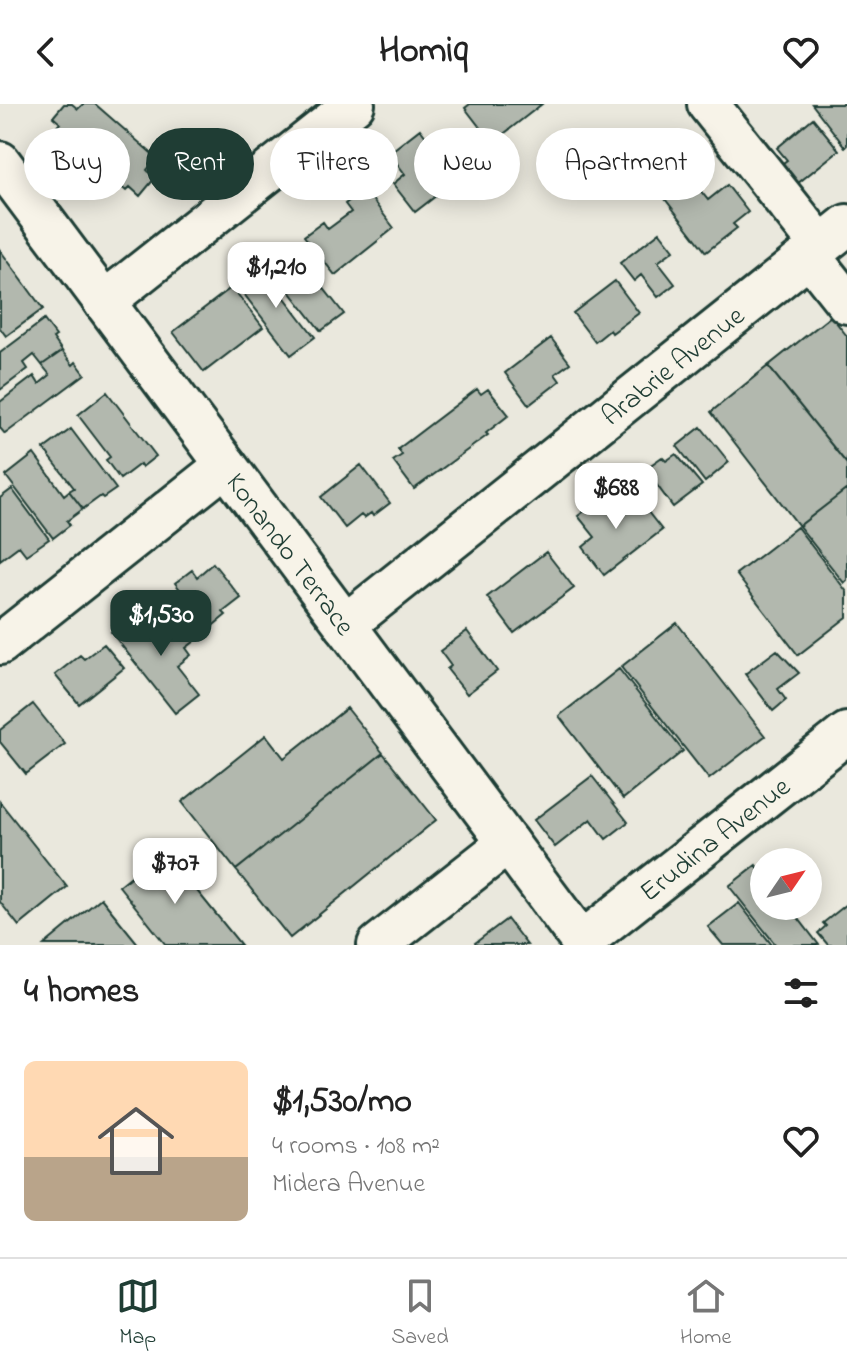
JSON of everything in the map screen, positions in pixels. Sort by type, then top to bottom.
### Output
[{"type":"street","points":[[104,302],[354,104]]},
{"type":"street","points":[[708,104],[826,242],[847,303]]},
{"type":"street","name":"Konando Terrace","points":[[0,162],[583,944]]},
{"type":"street","name":"Arabrie Avenue","points":[[345,625],[826,242]]},
{"type":"street","points":[[0,644],[226,465]]},
{"type":"street","name":"Erudina Avenue","points":[[583,944],[847,733]]},
{"type":"street","points":[[378,945],[508,843]]},
{"type":"building","points":[[64,104],[72,104],[78,109],[83,104],[95,104],[123,128],[56,128],[60,123],[53,117]]},
{"type":"building","points":[[470,104],[542,104],[511,128],[480,128],[465,108]]},
{"type":"building","points":[[812,104],[847,104],[845,147]]},
{"type":"building","points":[[813,118],[839,150],[792,188],[776,168],[787,160],[777,148]]},
{"type":"building","points":[[130,134],[146,148],[146,189],[140,196],[130,187]]},
{"type":"building","points":[[414,134],[414,200],[431,200],[415,212],[398,190],[398,180],[405,174],[398,165],[398,146]]},
{"type":"building","points":[[727,185],[748,212],[733,224],[737,228],[706,252],[666,200],[715,200],[715,194]]},
{"type":"building","points":[[350,200],[372,200],[394,228],[335,275],[304,236],[323,222],[328,229],[351,212],[345,204]]},
{"type":"building","points":[[660,232],[674,250],[658,262],[675,284],[658,297],[641,275],[634,281],[620,263]]},
{"type":"building","points":[[289,244],[344,314],[321,331],[267,267],[277,259],[274,256]]},
{"type":"building","points":[[0,250],[43,309],[6,336],[0,328]]},
{"type":"building","points":[[267,267],[286,291],[282,294],[315,337],[291,355],[237,285],[255,271],[258,274]]},
{"type":"building","points":[[615,281],[639,313],[595,342],[573,313]]},
{"type":"building","points":[[232,287],[263,327],[204,372],[173,332]]},
{"type":"building","points":[[831,316],[847,336],[847,464],[768,366]]},
{"type":"building","points":[[44,320],[62,351],[42,365],[34,355],[24,363],[28,369],[0,390],[0,353]]},
{"type":"building","points":[[551,338],[570,363],[555,374],[560,381],[529,405],[505,373]]},
{"type":"building","points":[[62,351],[85,374],[5,434],[0,428],[0,402],[34,376],[39,384],[50,375],[42,365]]},
{"type":"building","points":[[768,366],[847,464],[847,489],[799,526],[711,412]]},
{"type":"building","points":[[477,389],[481,394],[488,389],[509,415],[486,433],[488,435],[414,489],[393,461],[402,455],[398,449]]},
{"type":"building","points":[[107,392],[156,456],[120,479],[106,460],[110,457],[78,415]]},
{"type":"building","points":[[701,427],[729,462],[705,482],[677,446]]},
{"type":"building","points":[[71,429],[116,489],[83,509],[69,491],[74,488],[44,449]]},
{"type":"building","points":[[34,454],[64,495],[69,491],[83,509],[67,521],[70,525],[53,538],[6,476]]},
{"type":"building","points":[[676,454],[702,485],[673,507],[645,469],[662,457],[666,461]]},
{"type":"building","points":[[361,465],[390,503],[373,516],[371,513],[364,518],[361,515],[345,528],[321,497]]},
{"type":"building","points":[[12,489],[49,539],[26,555],[19,546],[0,560],[0,498]]},
{"type":"building","points":[[847,489],[847,580],[844,583],[799,526]]},
{"type":"building","points":[[611,491],[627,512],[640,502],[662,530],[604,575],[583,547],[595,537],[578,516]]},
{"type":"building","points":[[797,527],[847,592],[847,617],[798,655],[736,574]]},
{"type":"building","points":[[546,552],[574,588],[514,633],[487,597]]},
{"type":"building","points":[[213,563],[241,598],[223,612],[226,615],[210,628],[175,583],[192,570],[197,577]]},
{"type":"building","points":[[175,616],[195,641],[186,648],[191,655],[177,666],[199,694],[175,713],[111,632],[130,617],[143,633],[158,621],[163,626]]},
{"type":"building","points":[[677,623],[765,736],[709,779],[621,667]]},
{"type":"building","points":[[467,631],[497,671],[467,694],[447,669],[451,666],[440,651]]},
{"type":"building","points":[[104,644],[124,668],[79,704],[55,675],[80,655],[84,659]]},
{"type":"building","points":[[777,650],[799,673],[778,689],[786,700],[773,711],[745,674]]},
{"type":"building","points":[[619,669],[683,751],[623,799],[559,716]]},
{"type":"building","points":[[33,704],[65,744],[26,774],[0,742],[0,730]]},
{"type":"building","points":[[347,708],[383,753],[236,870],[182,802],[266,735],[284,758]]},
{"type":"building","points":[[383,753],[436,820],[290,938],[236,870]]},
{"type":"building","points":[[592,776],[628,822],[606,839],[591,819],[555,847],[534,820]]},
{"type":"building","points":[[0,802],[67,887],[19,926],[0,902]]},
{"type":"building","points":[[164,850],[241,945],[166,945],[119,886]]},
{"type":"building","points":[[750,870],[750,912],[729,886]]},
{"type":"building","points":[[101,898],[139,945],[44,945]]},
{"type":"building","points":[[739,903],[772,945],[723,945],[708,927]]},
{"type":"building","points":[[847,904],[847,945],[828,945],[818,933],[826,926],[823,923]]},
{"type":"building","points":[[507,919],[527,945],[476,945],[475,943]]},
{"type":"building","points":[[756,920],[800,920],[819,945],[776,945]]}]
